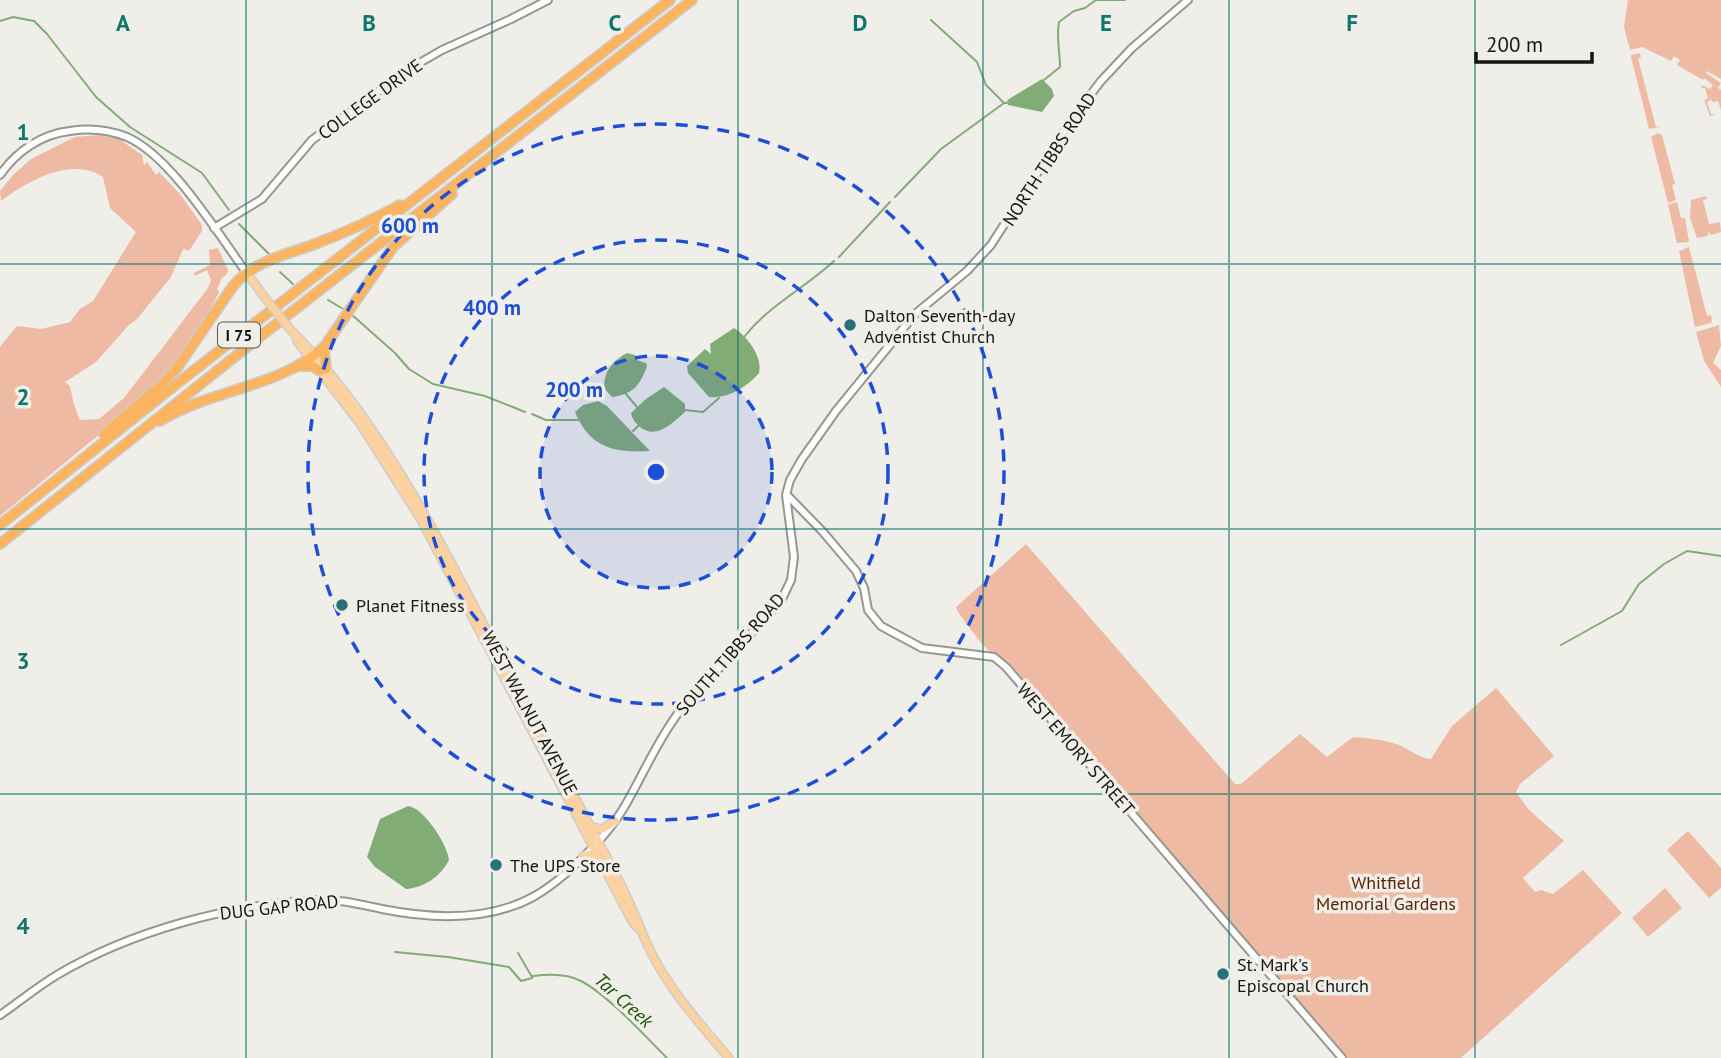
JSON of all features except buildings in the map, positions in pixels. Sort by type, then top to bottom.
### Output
[{"type":"highway","name":"I 75","points":[[0,525],[61,474],[670,0]]},
{"type":"highway","name":"I 75","points":[[0,544],[140,431],[692,0]]},
{"type":"highway","points":[[140,431],[196,404],[298,366],[312,357],[324,346],[397,242],[499,150]]},
{"type":"highway","points":[[61,474],[177,368],[233,286],[246,272],[373,219],[417,197]]},
{"type":"highway","points":[[298,366],[313,366],[323,370],[324,346]]},
{"type":"main road","name":"WEST WALNUT AVENUE","points":[[246,272],[371,428],[416,496],[590,827],[599,858],[633,923],[641,931],[679,996],[729,1058]]},
{"type":"main road","name":"WEST WALNUT AVENUE","points":[[323,370],[414,507],[639,920],[641,931]]},
{"type":"main road","points":[[590,827],[603,829],[615,821]]},
{"type":"main road","points":[[583,856],[591,854],[599,858]]},
{"type":"street","name":"COLLEGE DRIVE","points":[[214,228],[262,199],[312,140],[409,69],[442,50],[548,0]]},
{"type":"street","name":"NORTH TIBBS ROAD","points":[[786,495],[790,480],[802,459],[878,358],[926,304],[974,264],[1000,233],[1072,120],[1101,81],[1132,48],[1188,0]]},
{"type":"street","points":[[0,175],[24,150],[54,134],[87,130],[119,134],[146,148],[165,165],[246,272]]},
{"type":"street","name":"SOUTH TIBBS ROAD","points":[[595,843],[615,821],[667,728],[781,601],[791,580],[794,557],[786,495]]},
{"type":"street","name":"WEST EMORY STREET","points":[[786,495],[824,532],[856,571],[864,588],[869,610],[881,626],[922,648],[994,657],[1006,667],[1342,1058]]},
{"type":"street","name":"DUG GAP ROAD","points":[[0,1015],[55,976],[77,965],[152,932],[209,914],[314,900],[351,900],[382,909],[458,917],[481,915],[505,909],[533,897],[556,881],[595,843]]},
{"type":"green space","points":[[1628,0],[1721,0],[1721,79],[1707,71],[1706,73],[1721,83],[1718,88],[1721,90],[1721,110],[1718,101],[1712,102],[1711,99],[1707,103],[1711,114],[1716,114],[1710,116],[1704,100],[1708,98],[1701,85],[1710,89],[1713,85],[1677,65],[1680,60],[1674,56],[1671,61],[1642,47],[1630,50],[1624,27]]},
{"type":"green space","points":[[1640,53],[1641,57],[1638,59],[1656,127],[1660,127],[1649,129],[1631,57]]},
{"type":"green space","points":[[1658,133],[1662,135],[1675,184],[1672,185],[1676,200],[1668,203],[1651,137]]},
{"type":"green space","points":[[98,135],[119,139],[142,155],[144,165],[147,162],[156,175],[159,172],[180,194],[202,225],[202,231],[189,251],[183,249],[171,277],[137,319],[96,362],[65,382],[70,386],[80,420],[99,419],[124,398],[208,288],[211,280],[207,270],[195,276],[194,273],[210,265],[209,250],[218,248],[228,270],[227,274],[222,278],[217,289],[219,292],[205,321],[186,352],[145,397],[0,516],[0,347],[17,326],[41,329],[70,322],[80,309],[93,301],[136,232],[110,208],[103,177],[91,171],[77,169],[50,174],[1,201],[0,191],[31,159],[75,137]]},
{"type":"green space","points":[[1706,196],[1707,199],[1703,200],[1709,224],[1720,222],[1721,232],[1711,235],[1708,231],[1708,236],[1697,238],[1690,218],[1691,200]]},
{"type":"green space","points":[[1677,202],[1681,218],[1685,218],[1689,242],[1677,243],[1668,205]]},
{"type":"green space","points":[[1689,247],[1707,316],[1711,315],[1712,321],[1695,327],[1679,251]]},
{"type":"green space","points":[[1719,325],[1721,346],[1713,363],[1721,370],[1721,387],[1704,361],[1696,332]]},
{"type":"green space","name":"Whitfield Memorial Gardens","points":[[1026,544],[1235,784],[1241,784],[1300,734],[1327,757],[1353,737],[1394,743],[1431,759],[1452,726],[1496,688],[1554,756],[1520,784],[1516,792],[1528,809],[1564,841],[1523,878],[1535,892],[1541,890],[1553,894],[1583,870],[1622,913],[1461,1058],[1345,1058],[1100,773],[978,639],[958,612],[956,607]]},
{"type":"green space","points":[[1688,831],[1721,868],[1721,888],[1709,898],[1667,850]]},
{"type":"green space","points":[[1665,888],[1682,908],[1648,937],[1632,918]]},
{"type":"shaded area","points":[[1042,79],[1052,89],[1054,96],[1042,112],[1008,105],[1009,99]]},
{"type":"shaded area","points":[[734,328],[753,348],[759,360],[759,373],[737,391],[709,397],[688,373],[687,366],[705,349],[711,354],[710,344]]},
{"type":"shaded area","points":[[627,353],[635,355],[637,360],[647,366],[635,388],[612,397],[604,388],[605,376],[613,363]]},
{"type":"shaded area","points":[[664,387],[685,404],[685,412],[658,431],[646,431],[635,422],[631,413]]},
{"type":"shaded area","points":[[598,401],[607,406],[650,451],[614,449],[588,434],[575,412],[583,405]]},
{"type":"shaded area","points":[[408,806],[421,813],[434,828],[449,860],[431,880],[406,889],[375,867],[367,857],[380,819]]},
{"type":"waterway","points":[[1044,80],[1060,67],[1059,22],[1096,0],[1125,0]]},
{"type":"waterway","points":[[0,21],[13,17],[34,21],[96,97],[130,127],[202,173],[229,210]]},
{"type":"waterway","points":[[931,20],[977,62],[986,85],[1003,102]]},
{"type":"waterway","points":[[895,197],[941,149],[1007,103]]},
{"type":"waterway","points":[[839,257],[890,202]]},
{"type":"waterway","points":[[239,224],[270,255]]},
{"type":"waterway","points":[[744,337],[765,315],[834,261]]},
{"type":"waterway","points":[[280,272],[293,284]]},
{"type":"waterway","points":[[328,300],[345,310]]},
{"type":"waterway","points":[[351,314],[409,369],[433,384],[485,396],[525,412]]},
{"type":"waterway","points":[[626,394],[637,407]]},
{"type":"waterway","points":[[685,410],[703,412],[719,398]]},
{"type":"waterway","points":[[532,414],[546,420],[579,420]]},
{"type":"waterway","points":[[633,431],[639,425]]},
{"type":"waterway","points":[[1561,645],[1622,611],[1639,584],[1664,564],[1687,551],[1721,556]]},
{"type":"waterway","name":"Tar Creek","points":[[395,952],[509,967],[521,981],[545,975],[576,979],[592,987],[614,1006],[667,1058]]},
{"type":"waterway","points":[[518,953],[532,977]]},
{"type":"place","name":"Dalton Seventh-day Adventist Church","points":[[850,325]]},
{"type":"place","name":"Planet Fitness","points":[[342,605]]},
{"type":"place","name":"The UPS Store","points":[[496,865]]},
{"type":"place","name":"St. Mark's Episcopal Church","points":[[1223,974]]}]
